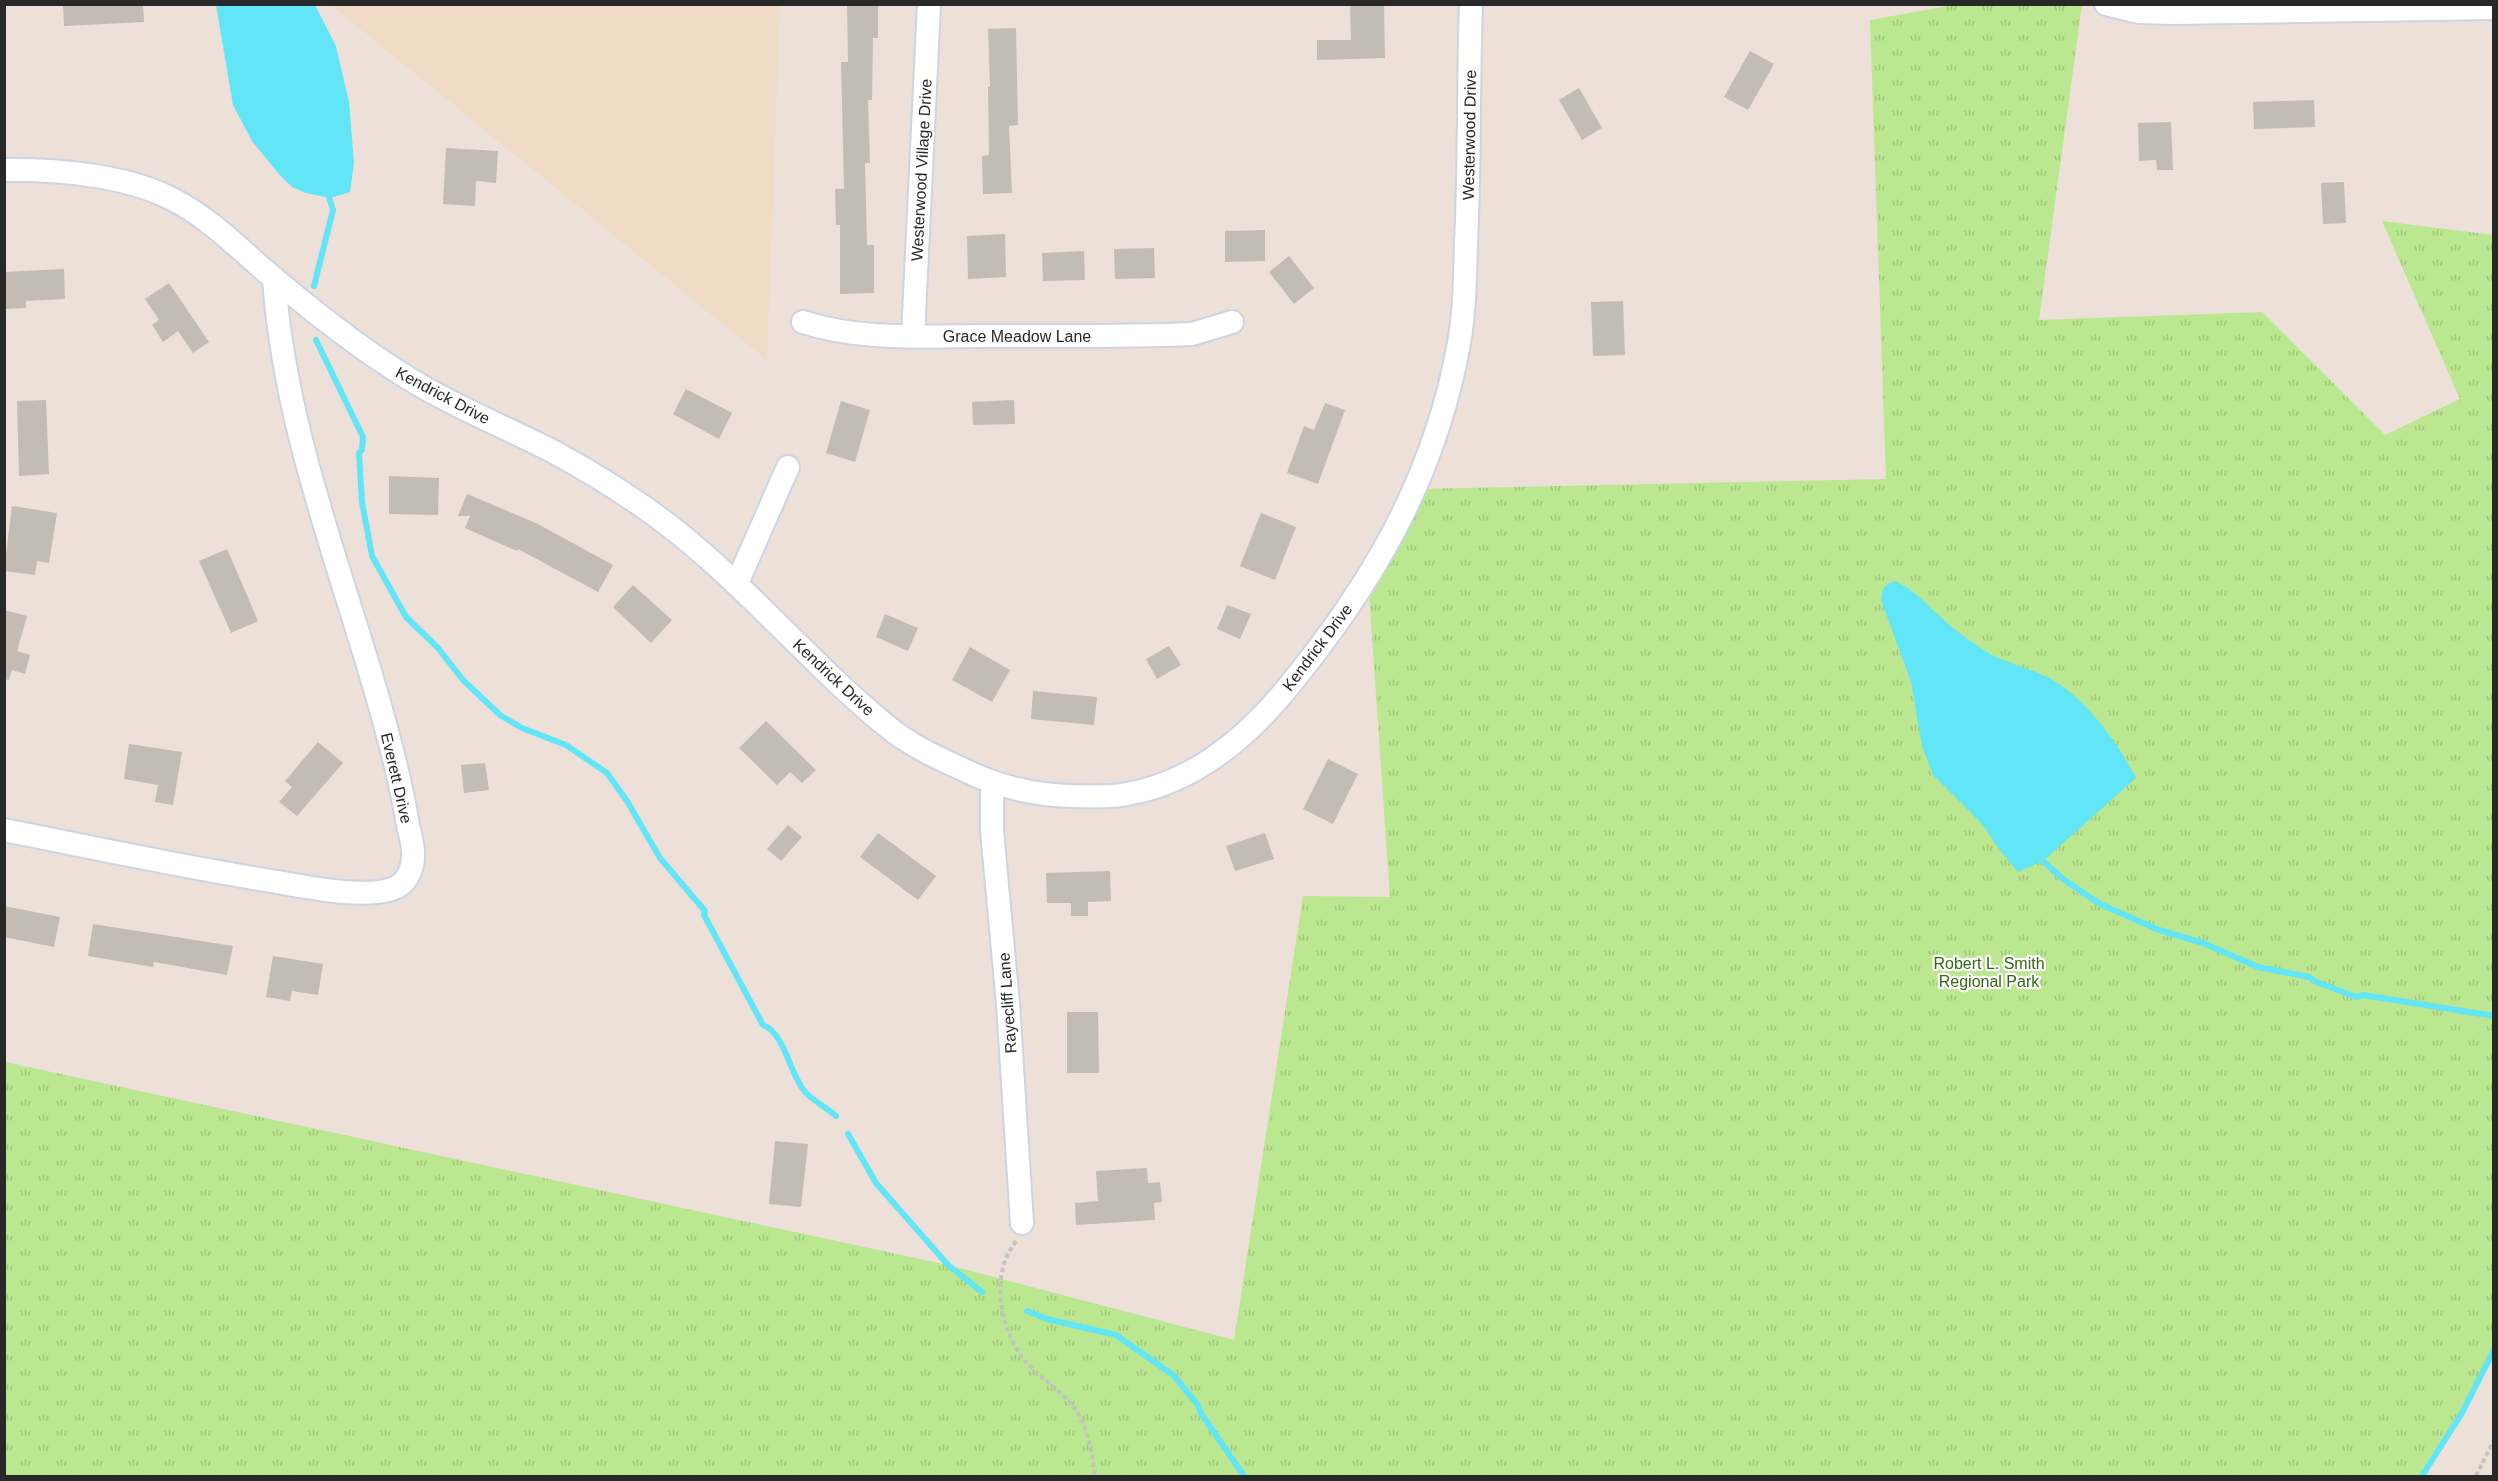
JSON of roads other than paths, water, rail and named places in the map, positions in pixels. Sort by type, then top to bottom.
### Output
[{"type":"street","name":"Westerwood Village Drive","points":[[913,336],[929,4]]},
{"type":"street","name":"Westerwood Drive","points":[[1465,266],[1469,178],[1471,4]]},
{"type":"street","points":[[2106,4],[2139,12],[2172,13],[2493,8]]},
{"type":"street","name":"Kendrick Drive","points":[[4,170],[99,177],[165,195],[231,239],[274,278],[379,359],[424,387],[558,454],[612,486],[662,520],[737,583],[898,735],[940,758],[995,783],[1051,795],[1107,797],[1164,785],[1194,771],[1227,749],[1268,711],[1301,671],[1368,578],[1392,538],[1416,489],[1444,407],[1459,340],[1465,266]]},
{"type":"street","name":"Everett Drive","points":[[4,830],[204,870],[329,890],[371,892],[391,889],[400,885],[407,878],[413,855],[403,794],[379,702],[314,487],[288,388],[277,325],[274,278]]},
{"type":"street","name":"Grace Meadow Lane","points":[[803,322],[827,330],[852,334],[913,336],[1192,334],[1232,322]]},
{"type":"street","points":[[737,583],[788,467]]},
{"type":"street","name":"Rayecliff Lane","points":[[995,783],[992,794],[993,831],[1008,1004],[1022,1223]]},
{"type":"water","points":[[216,5],[315,5],[336,46],[349,102],[354,163],[350,192],[330,198],[306,193],[292,187],[252,141],[233,105]]},
{"type":"water","points":[[1895,581],[1915,594],[1949,625],[1982,649],[2049,678],[2075,696],[2110,736],[2136,778],[2043,861],[2018,872],[1982,824],[1933,775],[1922,746],[1911,682],[1881,600],[1884,588]]},
{"type":"waterway","points":[[314,286],[333,210],[327,190]]},
{"type":"waterway","points":[[316,340],[363,437],[362,450],[359,453],[362,502],[372,556],[406,617],[438,648],[463,680],[500,715],[522,728],[566,745],[607,773],[627,801],[660,858],[705,911],[704,915],[763,1025],[777,1037],[800,1086],[809,1096],[836,1116]]},
{"type":"waterway","points":[[2043,856],[2043,861],[2063,879],[2100,904],[2159,930],[2203,943],[2258,967],[2309,977],[2356,997],[2363,995],[2494,1016]]},
{"type":"waterway","points":[[848,1134],[876,1183],[948,1265],[982,1292]]},
{"type":"waterway","points":[[1027,1311],[1047,1319],[1116,1335],[1173,1375],[1198,1405],[1200,1412],[1244,1476]]},
{"type":"waterway","points":[[2422,1476],[2462,1413],[2494,1350]]},
{"type":"park label","name":"Robert L. Smith Regional Park","points":[[1989,972]]}]
